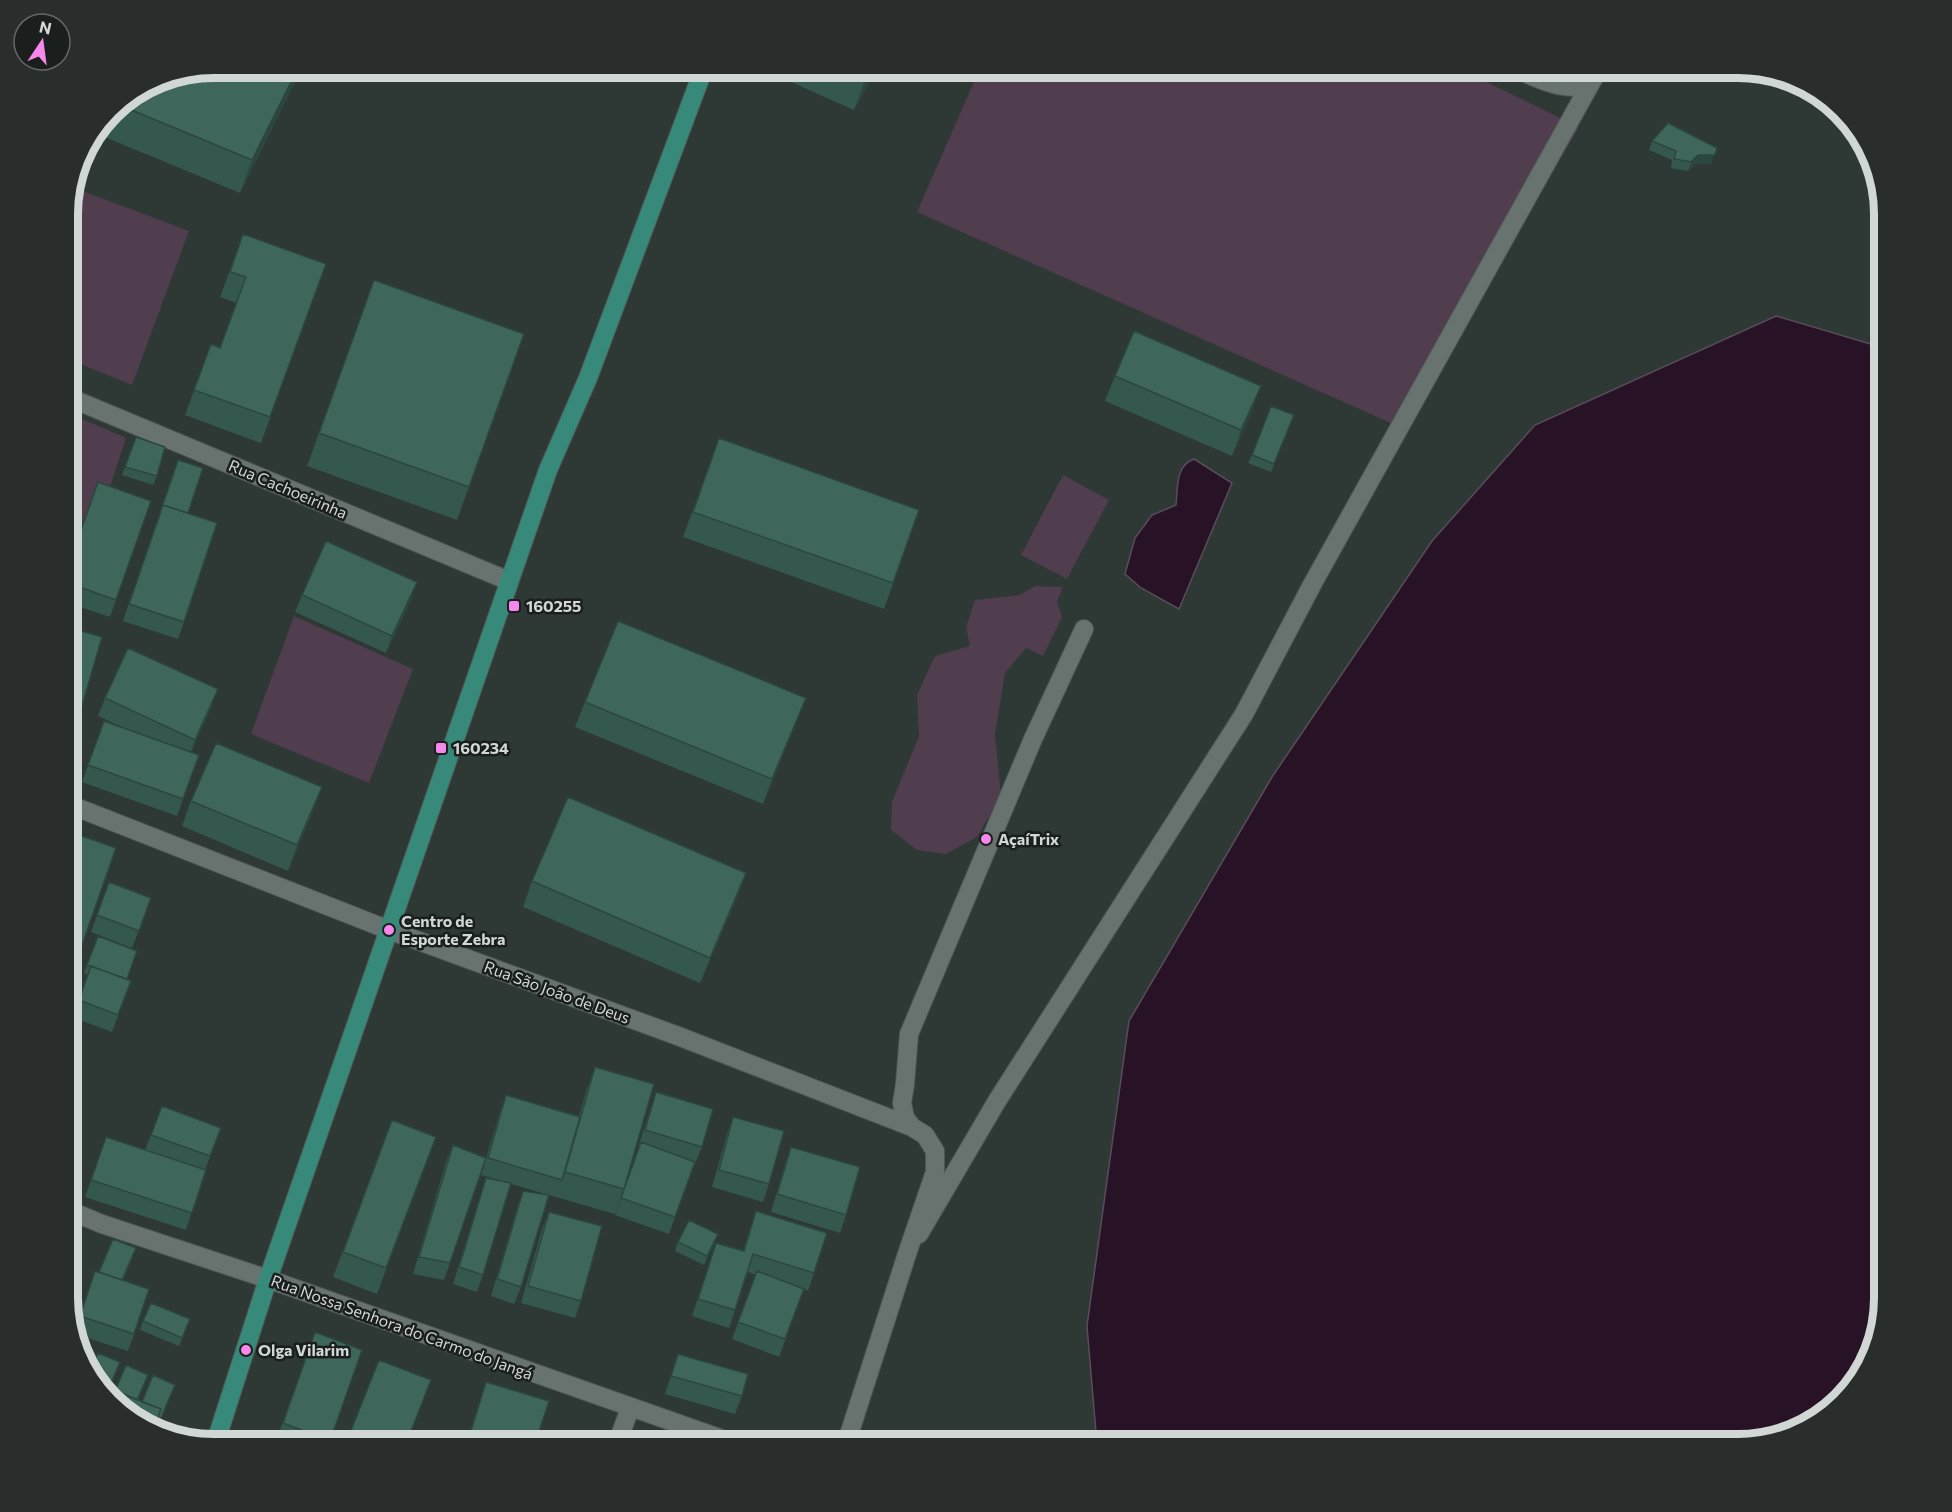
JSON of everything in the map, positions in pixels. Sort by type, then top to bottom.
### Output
[{"type":"main road","points":[[218,1434],[268,1279],[548,470],[588,378],[700,78]]},
{"type":"street","points":[[1538,78],[1569,88],[1589,78]]},
{"type":"street","points":[[907,1254],[997,1101],[1244,714],[1313,583],[1595,78]]},
{"type":"street","name":"Rua Cachoeirinha","points":[[78,401],[509,581]]},
{"type":"street","points":[[849,1434],[935,1172],[935,1151],[925,1135],[912,1127],[905,1118],[902,1103],[909,1034],[1033,739],[1084,629]]},
{"type":"street","name":"Rua São João de Deus","points":[[78,808],[389,930],[678,1036],[912,1127]]},
{"type":"street","name":"Rua Nossa Senhora do Carmo do Jangá","points":[[78,1214],[707,1434]]},
{"type":"street","points":[[621,1434],[630,1408]]},
{"type":"shaded area","points":[[976,78],[1479,78],[1579,127],[1402,428],[917,212]]},
{"type":"shaded area","points":[[80,190],[189,231],[132,385],[78,363],[78,205]]},
{"type":"shaded area","points":[[1776,316],[1874,345],[1874,1298],[1873,1316],[1867,1342],[1846,1381],[1821,1406],[1782,1427],[1756,1433],[1096,1434],[1087,1326],[1129,1021],[1272,777],[1432,541],[1535,425]]},
{"type":"shaded area","points":[[78,417],[126,438],[78,585]]},
{"type":"shaded area","points":[[1194,459],[1232,483],[1179,609],[1141,588],[1125,574],[1135,538],[1152,515],[1176,505],[1180,472],[1188,462]]},
{"type":"shaded area","points":[[1063,475],[1109,500],[1067,579],[1021,555]]},
{"type":"shaded area","points":[[1035,586],[1063,587],[1057,602],[1062,617],[1043,656],[1026,648],[1005,673],[995,734],[1001,796],[977,837],[946,854],[917,850],[891,830],[892,802],[919,736],[917,695],[935,656],[970,646],[966,627],[975,600],[1020,595]]},
{"type":"shaded area","points":[[294,616],[413,669],[369,783],[251,734]]},
{"type":"building","points":[[293,78],[252,160],[128,109],[162,88],[196,79]]},
{"type":"building","points":[[1668,123],[1717,148],[1715,155],[1698,155],[1691,162],[1674,159],[1676,151],[1652,141]]},
{"type":"building","points":[[243,234],[326,264],[270,417],[194,390],[211,344],[220,348],[246,277],[230,272]]},
{"type":"building","points":[[374,280],[524,334],[469,487],[319,433]]},
{"type":"building","points":[[1134,331],[1261,386],[1241,430],[1115,376]]},
{"type":"building","points":[[1271,406],[1294,415],[1274,464],[1252,455]]},
{"type":"building","points":[[136,437],[165,447],[157,476],[125,467]]},
{"type":"building","points":[[719,438],[919,510],[893,583],[693,512]]},
{"type":"building","points":[[178,460],[203,468],[188,513],[163,505],[160,513]]},
{"type":"building","points":[[98,482],[151,501],[116,600],[78,587],[78,539]]},
{"type":"building","points":[[163,505],[217,523],[184,622],[129,604]]},
{"type":"building","points":[[326,541],[417,582],[392,636],[302,595]]},
{"type":"building","points":[[618,621],[806,698],[772,779],[585,702]]},
{"type":"building","points":[[78,630],[102,637],[78,719]]},
{"type":"building","points":[[128,648],[218,689],[195,740],[105,698]]},
{"type":"building","points":[[104,721],[199,755],[183,799],[88,765]]},
{"type":"building","points":[[216,743],[322,787],[297,845],[191,801]]},
{"type":"building","points":[[568,797],[746,873],[710,958],[532,881]]},
{"type":"building","points":[[78,835],[116,848],[78,956]]},
{"type":"building","points":[[109,882],[151,898],[139,931],[97,915]]},
{"type":"building","points":[[98,936],[137,951],[127,979],[87,965]]},
{"type":"building","points":[[91,966],[131,981],[118,1015],[79,1000]]},
{"type":"building","points":[[595,1067],[654,1084],[624,1189],[565,1172]]},
{"type":"building","points":[[78,1069],[82,1070],[78,1086]]},
{"type":"building","points":[[656,1092],[713,1109],[702,1147],[645,1130]]},
{"type":"building","points":[[506,1095],[580,1117],[562,1180],[488,1158]]},
{"type":"building","points":[[162,1106],[221,1128],[210,1156],[151,1135]]},
{"type":"building","points":[[733,1117],[784,1131],[769,1184],[719,1170]]},
{"type":"building","points":[[392,1120],[436,1137],[386,1268],[343,1252]]},
{"type":"building","points":[[106,1137],[206,1170],[192,1213],[91,1180]]},
{"type":"building","points":[[641,1142],[695,1162],[675,1217],[621,1198]]},
{"type":"building","points":[[453,1145],[486,1158],[450,1263],[419,1257]]},
{"type":"building","points":[[791,1147],[860,1167],[846,1215],[777,1194]]},
{"type":"building","points":[[486,1178],[511,1183],[483,1275],[459,1267]]},
{"type":"building","points":[[523,1191],[549,1195],[521,1287],[497,1279]]},
{"type":"building","points":[[756,1211],[827,1233],[814,1273],[753,1254],[735,1310],[698,1299],[716,1243],[744,1251]]},
{"type":"building","points":[[549,1212],[602,1226],[581,1301],[528,1286]]},
{"type":"building","points":[[689,1220],[718,1234],[707,1256],[678,1242]]},
{"type":"building","points":[[113,1239],[136,1248],[122,1280],[99,1272]]},
{"type":"building","points":[[95,1271],[149,1289],[134,1334],[80,1316]]},
{"type":"building","points":[[757,1271],[804,1289],[785,1339],[738,1322]]},
{"type":"building","points":[[151,1303],[190,1319],[182,1338],[143,1321]]},
{"type":"building","points":[[315,1332],[362,1350],[332,1434],[312,1434],[283,1423]]},
{"type":"building","points":[[98,1353],[120,1362],[110,1386],[101,1374],[94,1362]]},
{"type":"building","points":[[678,1354],[748,1374],[742,1396],[671,1376]]},
{"type":"building","points":[[379,1360],[431,1380],[410,1434],[350,1434]]},
{"type":"building","points":[[126,1365],[148,1375],[137,1400],[115,1391]]},
{"type":"building","points":[[153,1375],[175,1385],[161,1418],[158,1417],[161,1409],[142,1402]]},
{"type":"building","points":[[486,1382],[549,1401],[538,1434],[470,1434]]},
{"type":"building","points":[[114,1390],[161,1409],[156,1421],[131,1406]]},
{"type":"place","name":"160255","points":[[514,606]]},
{"type":"place","name":"160234","points":[[441,748]]},
{"type":"place","name":"AçaíTrix","points":[[986,839]]},
{"type":"place","name":"Centro de Esporte Zebra","points":[[389,930]]},
{"type":"place","name":"Olga Vilarim","points":[[246,1350]]}]
